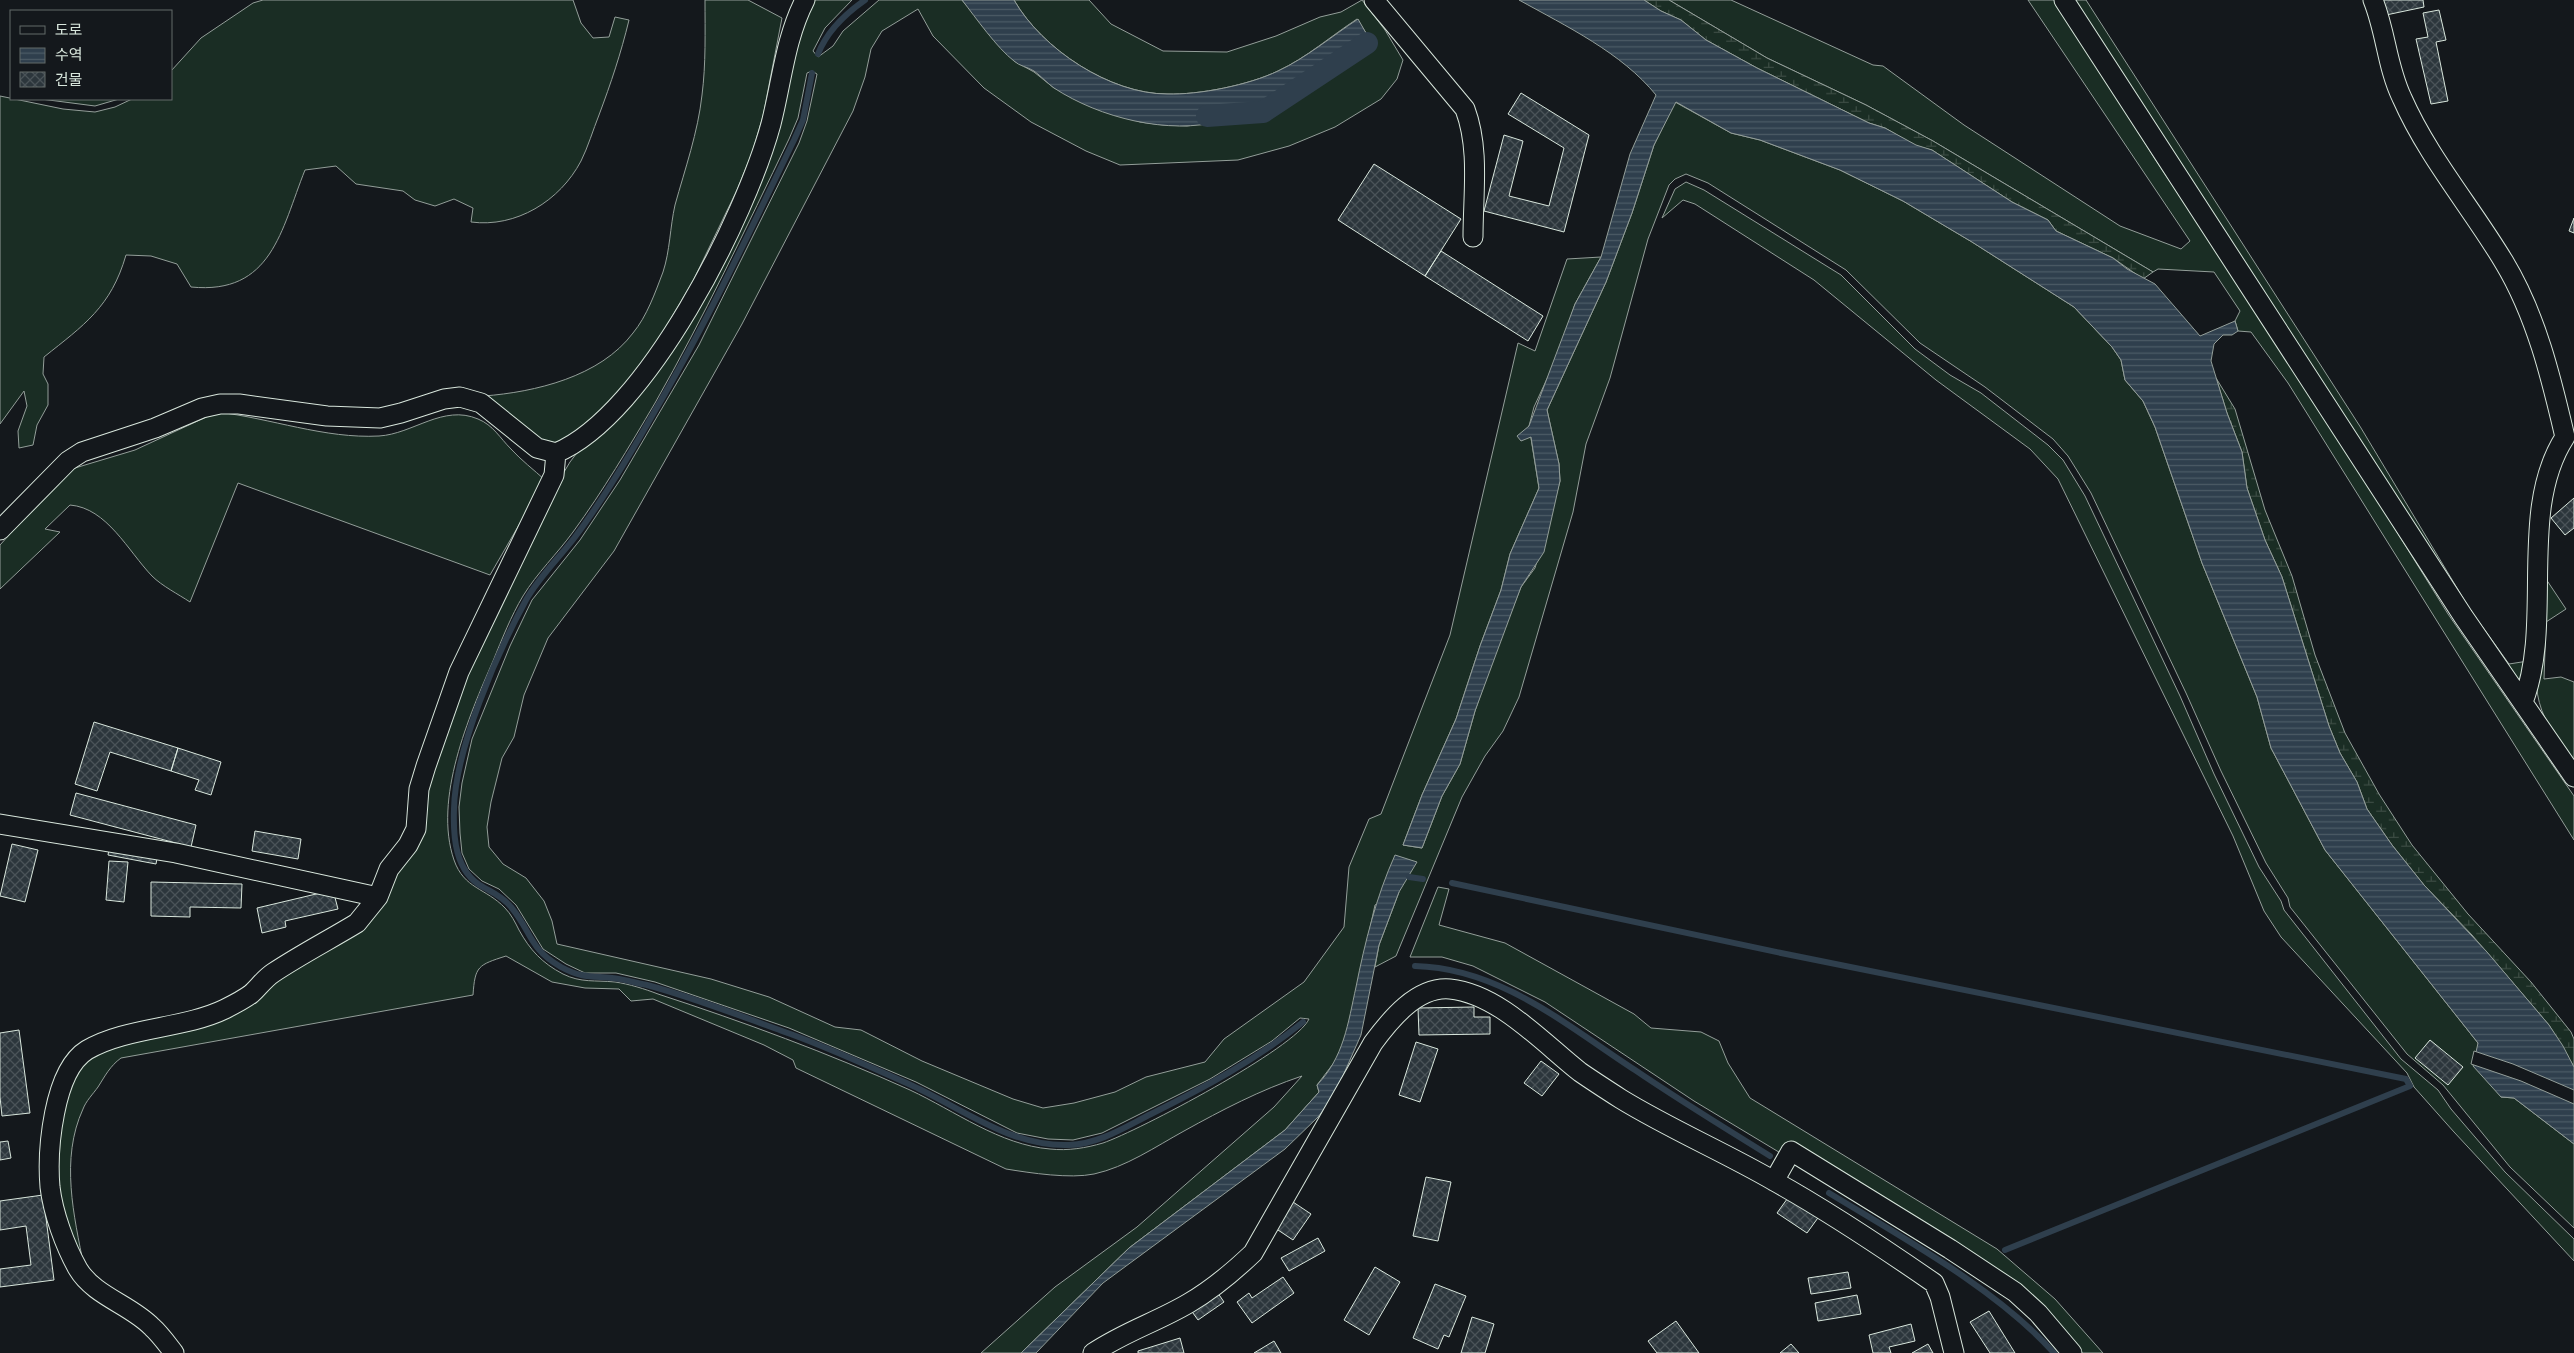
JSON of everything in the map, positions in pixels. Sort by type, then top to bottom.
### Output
[{"type":"street","points":[[0,530],[68,460],[82,452],[155,428],[202,408],[220,404],[239,404],[327,416],[380,418],[402,414],[444,399],[460,397],[481,403],[538,448],[556,453],[576,443],[600,425],[636,386],[676,328],[714,261],[752,179],[771,123],[790,35],[805,0]]},
{"type":"street","points":[[1374,0],[1466,109],[1473,130],[1474,144],[1473,237]]},
{"type":"street","points":[[2064,0],[2463,616],[2574,777]]},
{"type":"street","points":[[2374,0],[2390,68],[2401,97],[2415,124],[2505,263],[2529,314],[2542,346],[2565,437],[2555,452],[2543,500],[2538,558],[2535,650],[2531,679],[2523,702]]},
{"type":"street","points":[[174,1353],[152,1326],[96,1288],[79,1270],[56,1214],[50,1188],[49,1164],[56,1111],[62,1086],[70,1066],[87,1050],[107,1042],[223,1010],[250,994],[289,962],[357,923],[378,896],[389,869],[408,845],[416,829],[419,789],[459,672],[554,475],[556,453]]},
{"type":"street","points":[[0,824],[176,853],[378,896]]},
{"type":"street","points":[[1094,1353],[1118,1336],[1188,1304],[1226,1279],[1253,1253],[1373,1043],[1399,1012],[1414,999],[1433,992],[1449,989],[1483,999],[1503,1010],[1580,1072],[1621,1099],[1774,1181],[1853,1227],[1934,1283],[1940,1297],[1954,1353]]},
{"type":"street","points":[[1774,1181],[1791,1151],[1950,1248],[2015,1292],[2038,1313],[2072,1353]]},
{"type":"green space","points":[[263,0],[573,0],[581,23],[593,38],[609,37],[615,17],[629,20],[612,80],[584,156],[561,188],[535,209],[504,221],[488,223],[471,222],[473,208],[454,199],[435,206],[415,200],[403,191],[356,184],[336,166],[305,170],[280,235],[269,254],[256,269],[240,281],[218,287],[191,287],[177,264],[151,256],[126,255],[120,273],[104,302],[72,335],[44,357],[43,374],[48,384],[48,405],[37,425],[33,445],[19,448],[18,431],[27,406],[24,391],[0,424],[0,96],[10,98],[10,100],[19,100],[63,109],[95,112],[115,107],[130,100],[172,100],[172,70],[201,38],[253,3]]},
{"type":"green space","points":[[705,0],[748,0],[782,18],[763,116],[752,153],[737,190],[693,281],[643,366],[582,432],[549,445],[534,440],[484,396],[524,391],[545,386],[585,371],[603,361],[619,348],[633,333],[647,312],[663,272],[675,205],[698,123],[704,71]]},
{"type":"green space","points":[[811,0],[852,0],[825,28],[813,51],[818,57],[833,46],[843,31],[879,0],[962,0],[1014,61],[1034,72],[1054,88],[1140,122],[1163,125],[1187,126],[1221,121],[1243,111],[1273,103],[1366,33],[1357,19],[1288,66],[1239,85],[1194,93],[1167,94],[1145,92],[1101,77],[1060,51],[1026,18],[1014,0],[1089,0],[1111,24],[1163,51],[1227,52],[1276,36],[1320,17],[1341,12],[1362,0],[1385,30],[1403,60],[1397,79],[1381,99],[1335,127],[1289,146],[1238,160],[1120,165],[1086,151],[1031,122],[984,88],[933,36],[918,9],[882,31],[871,49],[865,77],[853,111],[742,324],[614,551],[548,638],[524,695],[514,737],[502,758],[491,802],[487,827],[489,847],[503,864],[526,878],[544,901],[552,921],[557,944],[711,979],[769,997],[835,1027],[861,1030],[922,1061],[1013,1099],[1043,1108],[1074,1103],[1115,1092],[1146,1077],[1205,1062],[1224,1039],[1304,982],[1344,927],[1349,867],[1369,819],[1381,814],[1450,635],[1518,343],[1535,351],[1567,259],[1601,257],[1575,304],[1558,355],[1534,407],[1529,426],[1539,488],[1510,554],[1501,590],[1456,719],[1422,795],[1403,845],[1422,848],[1442,796],[1460,764],[1475,711],[1496,650],[1521,587],[1535,568],[1553,507],[1560,481],[1559,464],[1547,410],[1606,282],[1632,213],[1654,145],[1675,102],[1731,133],[1760,140],[1840,170],[1903,201],[1972,242],[2074,307],[2112,347],[2121,360],[2125,380],[2143,401],[2155,427],[2202,563],[2257,697],[2271,748],[2325,850],[2478,1043],[2501,1097],[2514,1098],[2574,1144],[2574,1228],[2510,1167],[2443,1085],[2407,1054],[2290,907],[2288,898],[2266,863],[2221,771],[2091,493],[2068,456],[2053,439],[1985,387],[1920,343],[1846,270],[1708,183],[1686,174],[1675,179],[1669,185],[1648,239],[1610,378],[1586,444],[1573,512],[1519,697],[1503,731],[1485,756],[1462,797],[1396,956],[1375,967],[1379,945],[1399,892],[1375,905],[1346,1037],[1336,1060],[1317,1085],[1319,1092],[1285,1130],[1129,1248],[1021,1353],[981,1353],[1055,1287],[1137,1227],[1274,1107],[1302,1076],[1242,1101],[1198,1123],[1140,1156],[1106,1171],[1074,1176],[1016,1171],[1006,1169],[796,1068],[793,1060],[764,1045],[653,999],[631,1001],[619,989],[585,988],[552,982],[506,956],[489,962],[480,968],[475,978],[473,995],[121,1058],[111,1068],[84,1106],[76,1128],[72,1148],[71,1188],[73,1208],[84,1267],[62,1212],[55,1164],[67,1088],[90,1056],[274,980],[361,928],[425,790],[465,675],[561,477],[570,462],[709,278]],"holes":[[[812,71],[817,74],[807,121],[799,143],[699,345],[620,480],[580,540],[532,600],[510,646],[472,739],[462,783],[459,807],[462,853],[469,869],[482,881],[499,889],[516,905],[543,949],[566,964],[585,973],[616,973],[655,982],[789,1028],[916,1082],[1017,1133],[1048,1139],[1073,1140],[1102,1133],[1210,1079],[1272,1041],[1300,1018],[1309,1019],[1298,1032],[1247,1068],[1148,1123],[1097,1145],[1057,1150],[1013,1141],[978,1126],[910,1090],[786,1039],[637,987],[615,982],[582,980],[563,974],[537,955],[507,910],[498,901],[470,883],[458,870],[454,860],[449,836],[448,811],[457,758],[474,707],[511,620],[529,588],[595,501],[673,371],[708,305],[789,139],[798,118],[807,73]]]},
{"type":"green space","points":[[1644,0],[1669,0],[1767,58],[1866,105],[1933,141],[2153,272],[2143,279],[2113,258],[2056,231],[2048,220],[2012,202],[1932,150],[1916,146],[1885,128],[1869,123],[1757,68],[1706,40],[1681,20],[1661,11]]},
{"type":"green space","points":[[1669,0],[1731,0],[1873,65],[1883,66],[1964,125],[2120,226],[2181,249],[2190,241],[2028,0],[2055,0],[2155,159],[2311,394],[2448,614],[2574,796],[2574,840],[2288,383],[2251,332],[2238,331],[2235,321],[2240,311],[2214,272],[2158,269],[2153,272],[1933,141],[1866,105],[1767,58]]},
{"type":"green space","points":[[2074,0],[2086,0],[2361,428],[2469,608],[2509,664],[2528,661],[2518,684]]},
{"type":"green space","points":[[49,100],[116,100],[95,106]]},
{"type":"green space","points":[[1686,182],[1704,190],[1841,275],[1915,349],[1950,375],[1981,393],[2048,445],[2063,460],[2085,496],[2180,696],[2214,774],[2259,867],[2281,901],[2284,910],[2401,1059],[2438,1090],[2451,1109],[2505,1172],[2574,1239],[2574,1261],[2454,1132],[2414,1087],[2407,1073],[2281,937],[2264,911],[2233,836],[2058,479],[2030,449],[1936,380],[1814,280],[1695,204],[1683,200],[1662,218],[1675,189]]},
{"type":"green space","points":[[2216,378],[2235,409],[2265,510],[2292,576],[2315,655],[2345,733],[2379,794],[2412,845],[2468,914],[2531,982],[2571,1032],[2574,1039],[2574,1067],[2549,1025],[2472,935],[2424,885],[2392,845],[2367,809],[2357,782],[2340,753],[2329,726],[2282,577],[2265,540],[2247,488],[2242,452]]},
{"type":"green space","points":[[217,412],[318,431],[359,436],[392,434],[440,417],[465,415],[478,419],[488,425],[519,457],[545,480],[490,575],[238,483],[190,602],[165,587],[152,576],[106,522],[83,508],[70,505],[45,529],[60,532],[0,589],[0,545],[57,482],[75,468],[135,450]]},
{"type":"green space","points":[[2544,576],[2566,609],[2546,622],[2544,679],[2561,677],[2574,682],[2574,764],[2545,718],[2539,702],[2536,685],[2536,648]]},
{"type":"green space","points":[[1438,887],[1449,889],[1439,925],[1505,943],[1634,1014],[1651,1028],[1701,1032],[1719,1041],[1728,1063],[1750,1098],[1997,1249],[2055,1299],[2103,1353],[2081,1353],[2048,1314],[1694,1101],[1545,1002],[1473,966],[1442,957],[1410,957]]},
{"type":"water","points":[[962,0],[1014,0],[1026,18],[1042,35],[1080,65],[1101,77],[1123,86],[1145,92],[1167,94],[1194,93],[1224,88],[1266,76],[1299,60],[1358,19],[1366,33],[1351,44],[1355,51],[1345,61],[1308,87],[1222,121],[1201,125],[1157,125],[1135,121],[1092,108],[1054,88],[1034,71],[1018,64],[1007,55]]},
{"type":"water","points":[[1519,0],[1644,0],[1661,11],[1681,20],[1706,40],[1757,68],[1869,123],[1885,128],[1916,145],[1932,150],[2012,202],[2048,220],[2056,231],[2113,258],[2127,269],[2155,284],[2200,336],[2235,321],[2238,331],[2232,335],[2223,335],[2214,344],[2211,361],[2227,413],[2242,452],[2247,488],[2265,540],[2282,577],[2329,726],[2340,753],[2357,782],[2367,809],[2392,845],[2424,885],[2487,952],[2549,1025],[2563,1046],[2574,1067],[2574,1144],[2514,1098],[2501,1097],[2473,1066],[2478,1043],[2325,850],[2271,748],[2257,697],[2202,563],[2155,427],[2143,401],[2125,380],[2121,360],[2112,347],[2074,307],[1972,242],[1903,201],[1840,170],[1760,140],[1731,133],[1676,102],[1654,145],[1632,213],[1606,282],[1547,410],[1559,464],[1560,481],[1544,552],[1521,587],[1475,711],[1460,764],[1442,796],[1422,848],[1403,845],[1422,795],[1456,719],[1501,590],[1510,554],[1539,488],[1531,437],[1521,441],[1517,436],[1529,426],[1575,304],[1601,257],[1630,154],[1656,95],[1627,66],[1610,53],[1574,30]]},
{"type":"water","points":[[1395,855],[1417,862],[1399,892],[1379,945],[1361,1035],[1334,1096],[1318,1117],[1285,1149],[1103,1283],[1036,1353],[1021,1353],[1129,1248],[1285,1130],[1319,1092],[1317,1085],[1333,1063],[1344,1039],[1372,920],[1382,887]]},
{"type":"pier","points":[[2474,1051],[2513,1064],[2574,1090],[2574,1104],[2521,1081],[2471,1064]]},
{"type":"building","points":[[2380,0],[2423,0],[2424,7],[2386,15]]},
{"type":"building","points":[[2439,10],[2446,40],[2436,42],[2448,101],[2431,104],[2416,39],[2428,37],[2423,13]]},
{"type":"building","points":[[1521,93],[1589,135],[1564,232],[1484,211],[1504,135],[1523,141],[1509,196],[1549,206],[1564,148],[1508,114]]},
{"type":"building","points":[[1374,164],[1461,219],[1425,276],[1338,220]]},
{"type":"building","points":[[2574,218],[2574,233],[2569,231]]},
{"type":"building","points":[[1441,251],[1543,316],[1528,341],[1425,276]]},
{"type":"building","points":[[2574,498],[2574,528],[2565,535],[2551,518]]},
{"type":"building","points":[[94,722],[178,748],[171,771],[110,752],[97,791],[75,784]]},
{"type":"building","points":[[178,748],[221,762],[211,795],[195,790],[199,780],[171,771]]},
{"type":"building","points":[[76,793],[196,825],[191,847],[70,815]]},
{"type":"building","points":[[255,831],[301,839],[298,859],[252,851]]},
{"type":"building","points":[[12,844],[38,850],[25,902],[0,896]]},
{"type":"building","points":[[110,844],[158,853],[156,864],[108,855]]},
{"type":"building","points":[[109,861],[128,862],[124,902],[106,900]]},
{"type":"building","points":[[151,882],[242,884],[241,908],[190,907],[190,917],[151,916]]},
{"type":"building","points":[[333,890],[338,909],[285,921],[286,927],[262,933],[257,908]]},
{"type":"building","points":[[1474,1007],[1474,1017],[1490,1017],[1490,1034],[1419,1035],[1418,1008]]},
{"type":"building","points":[[19,1030],[30,1113],[2,1116],[0,1097],[0,1033]]},
{"type":"building","points":[[2430,1040],[2463,1067],[2448,1085],[2415,1058]]},
{"type":"building","points":[[1416,1042],[1438,1049],[1420,1102],[1399,1095]]},
{"type":"building","points":[[1541,1061],[1559,1074],[1542,1096],[1524,1083]]},
{"type":"building","points":[[8,1141],[11,1158],[0,1160],[0,1142]]},
{"type":"building","points":[[1426,1177],[1451,1182],[1438,1241],[1413,1236]]},
{"type":"building","points":[[43,1195],[54,1280],[0,1287],[0,1269],[31,1265],[26,1226],[0,1230],[0,1201]]},
{"type":"building","points":[[1790,1195],[1820,1215],[1807,1233],[1777,1213]]},
{"type":"building","points":[[1293,1202],[1311,1214],[1293,1240],[1275,1228]]},
{"type":"building","points":[[1318,1238],[1325,1251],[1289,1271],[1281,1258]]},
{"type":"building","points":[[1375,1267],[1400,1282],[1369,1335],[1344,1320]]},
{"type":"building","points":[[1848,1272],[1851,1288],[1811,1294],[1808,1278]]},
{"type":"building","points":[[1283,1277],[1294,1293],[1252,1323],[1237,1302],[1249,1293],[1252,1298]]},
{"type":"building","points":[[1211,1283],[1224,1302],[1198,1320],[1185,1302]]},
{"type":"building","points":[[1435,1284],[1466,1296],[1449,1337],[1444,1335],[1438,1349],[1413,1338]]},
{"type":"building","points":[[1857,1295],[1861,1314],[1818,1321],[1815,1303]]},
{"type":"building","points":[[1989,1311],[2015,1353],[1990,1353],[1970,1322]]},
{"type":"building","points":[[1472,1317],[1494,1324],[1485,1353],[1461,1353]]},
{"type":"building","points":[[1676,1321],[1699,1353],[1657,1353],[1648,1341]]},
{"type":"building","points":[[1911,1324],[1915,1341],[1889,1347],[1891,1353],[1873,1353],[1869,1335]]},
{"type":"building","points":[[1180,1338],[1184,1353],[1138,1353],[1138,1351]]},
{"type":"building","points":[[1274,1341],[1281,1353],[1254,1353]]},
{"type":"building","points":[[1791,1344],[1799,1353],[1780,1353]]},
{"type":"building","points":[[1928,1344],[1933,1353],[1912,1353]]},
{"type":"waterway","points":[[818,54],[826,38],[837,24],[865,0]]},
{"type":"waterway","points":[[1207,116],[1263,112],[1367,43]]},
{"type":"waterway","points":[[812,73],[803,120],[693,343],[647,425],[597,506],[575,537],[543,575],[526,600],[491,674],[470,730],[456,785],[454,831],[461,863],[474,880],[508,904],[542,953],[568,971],[586,976],[647,985],[732,1013],[848,1057],[932,1095],[1007,1133],[1027,1140],[1048,1144],[1069,1145],[1091,1142],[1122,1129],[1230,1072],[1267,1049],[1303,1022]]},
{"type":"waterway","points":[[1409,877],[1423,879]]},
{"type":"waterway","points":[[1452,883],[1781,953],[2406,1079],[2410,1086],[2005,1250]]},
{"type":"waterway","points":[[1415,966],[1446,969],[1476,977],[1504,988],[1531,1002],[1770,1156]]},
{"type":"waterway","points":[[1829,1193],[1918,1247],[1977,1286],[2005,1307],[2054,1353]]}]
